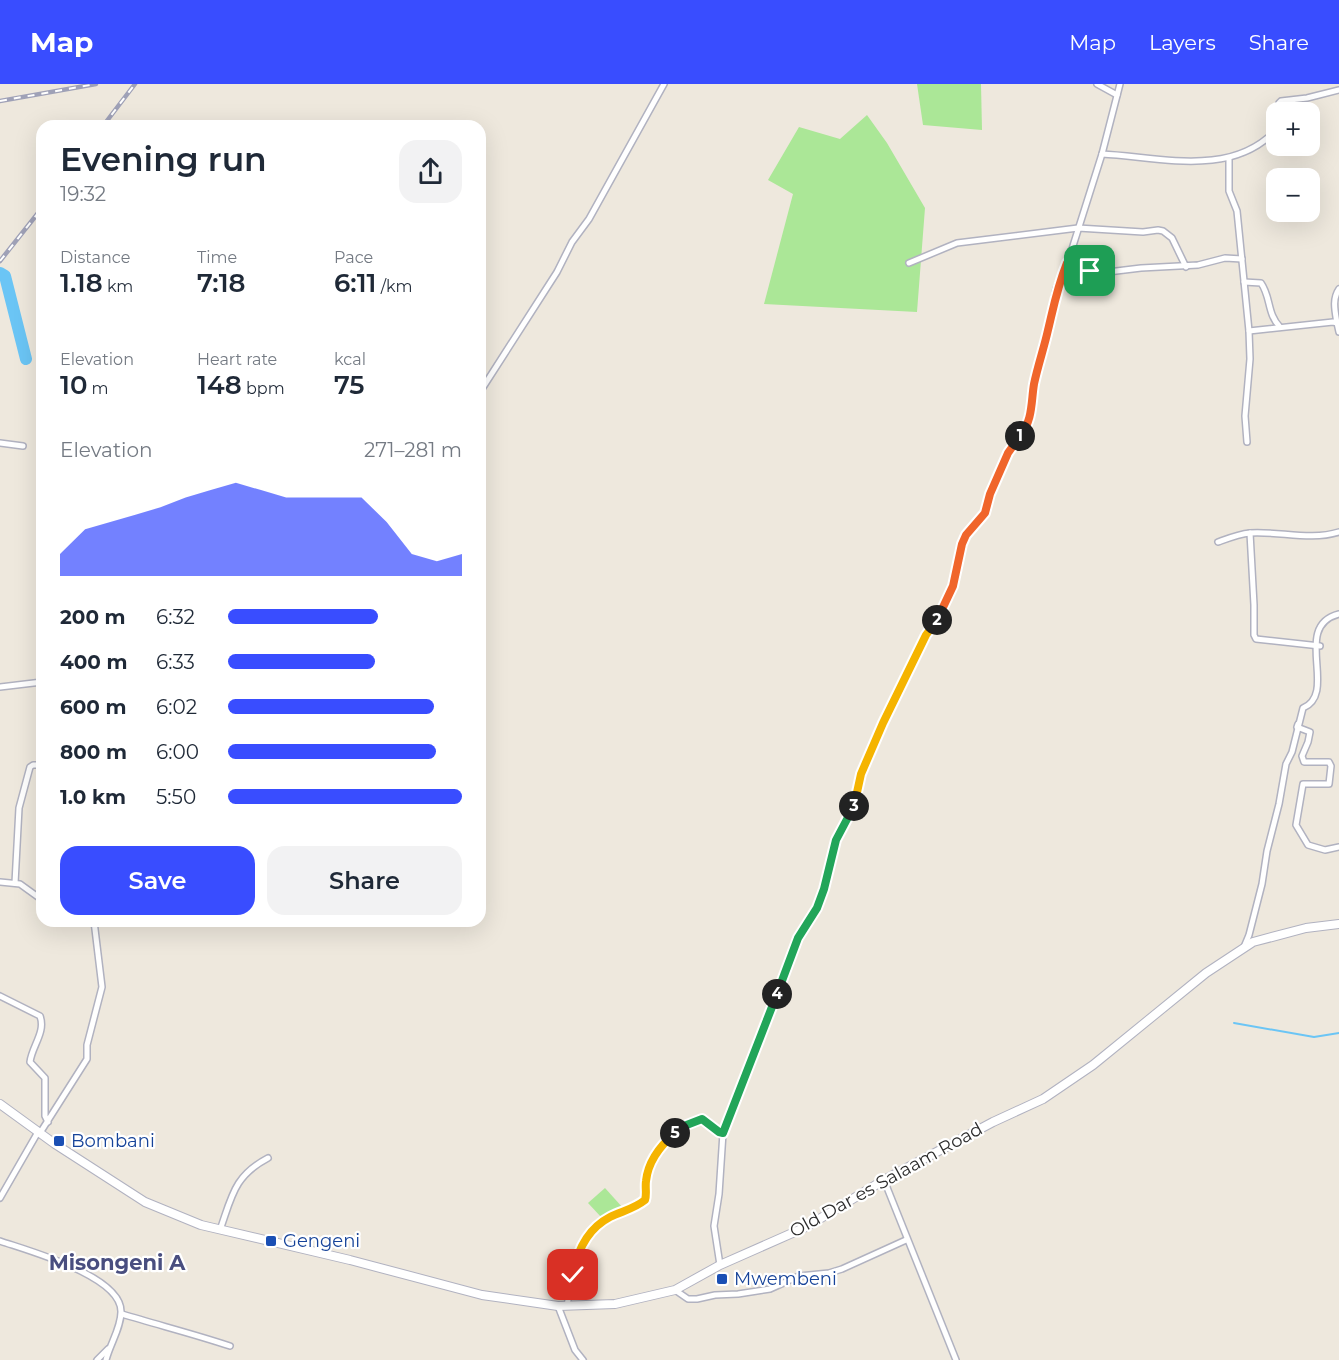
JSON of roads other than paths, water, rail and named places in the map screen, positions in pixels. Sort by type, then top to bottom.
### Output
[{"type":"street","points":[[486,383],[557,272],[572,242],[589,219],[664,84]]},
{"type":"street","points":[[1097,84],[1117,95]]},
{"type":"street","points":[[720,1265],[714,1226],[719,1194],[723,1133],[798,938],[817,908],[836,840],[856,799],[861,774],[883,723],[953,586],[966,535],[985,513],[990,494],[1008,453],[1026,429],[1032,409],[1034,383],[1056,289],[1067,263],[1102,154],[1120,84]]},
{"type":"street","points":[[1280,102],[1339,90]]},
{"type":"street","points":[[1102,154],[1190,162],[1229,158],[1260,144],[1266,139]]},
{"type":"street","points":[[1229,158],[1229,191],[1237,211],[1249,331],[1250,359],[1245,416],[1247,442]]},
{"type":"street","points":[[909,263],[957,243],[1078,228],[1163,231],[1172,238],[1186,267]]},
{"type":"street","points":[[1067,263],[1100,273],[1141,268],[1186,267],[1225,258],[1242,259]]},
{"type":"street","points":[[1244,282],[1261,283],[1271,315],[1280,327]]},
{"type":"street","points":[[1339,289],[1334,302],[1339,332]]},
{"type":"street","points":[[1249,331],[1313,322],[1336,323]]},
{"type":"street","points":[[0,443],[23,446]]},
{"type":"street","points":[[1218,542],[1250,533],[1309,536],[1339,532]]},
{"type":"street","points":[[1250,533],[1256,639],[1320,645]]},
{"type":"street","points":[[1324,664],[1320,645],[1324,623],[1332,616],[1339,614]]},
{"type":"street","points":[[0,687],[36,683]]},
{"type":"street","points":[[1244,947],[1250,934],[1260,891],[1286,764],[1292,752],[1303,708],[1317,702],[1322,697]]},
{"type":"street","points":[[1298,727],[1310,732],[1302,756],[1304,762],[1329,762],[1331,766],[1329,784],[1303,784],[1296,825],[1308,845],[1325,850],[1339,847]]},
{"type":"street","points":[[15,883],[22,794],[30,768],[36,765]]},
{"type":"street","points":[[0,882],[15,883],[36,895]]},
{"type":"street","name":"Old Dar es Salaam Road","points":[[0,1104],[39,1133],[146,1202],[182,1219],[482,1295],[558,1306],[615,1304],[675,1290],[720,1265],[806,1227],[884,1180],[993,1122],[1043,1099],[1093,1065],[1206,973],[1244,947],[1263,938],[1306,928],[1339,924]]},
{"type":"street","points":[[0,1198],[87,1059],[87,1046],[102,987],[95,927]]},
{"type":"street","points":[[0,996],[40,1016],[41,1032],[30,1062],[45,1078],[45,1116],[48,1122]]},
{"type":"street","points":[[567,1306],[576,1256],[582,1244],[610,1217],[638,1207],[645,1200],[648,1172],[663,1145],[684,1126],[702,1119],[723,1133]]},
{"type":"street","points":[[220,1230],[230,1200],[242,1176],[268,1158]]},
{"type":"street","points":[[884,1180],[906,1240],[957,1360]]},
{"type":"street","points":[[675,1290],[688,1299],[697,1299],[770,1289],[799,1276],[829,1273],[842,1269],[906,1240]]},
{"type":"street","points":[[0,1241],[96,1278],[108,1286],[121,1305],[122,1314],[106,1360]]},
{"type":"street","points":[[558,1306],[575,1350],[583,1360]]},
{"type":"street","points":[[122,1314],[151,1324],[190,1332],[230,1346]]},
{"type":"street","points":[[97,1360],[109,1348]]},
{"type":"waterway","points":[[0,273],[5,276],[26,359]]},
{"type":"waterway","points":[[1234,1023],[1314,1037],[1339,1033]]},
{"type":"railway","points":[[0,101],[96,84]]},
{"type":"railway","points":[[108,120],[135,84]]},
{"type":"railway","points":[[0,261],[36,216]]},
{"type":"place","name":"Bombani","points":[[59,1141]]},
{"type":"place","name":"Gengeni","points":[[271,1241]]},
{"type":"place","name":"Mwembeni","points":[[722,1279]]},
{"type":"district","name":"Misongeni A","points":[[117,1262]]}]
